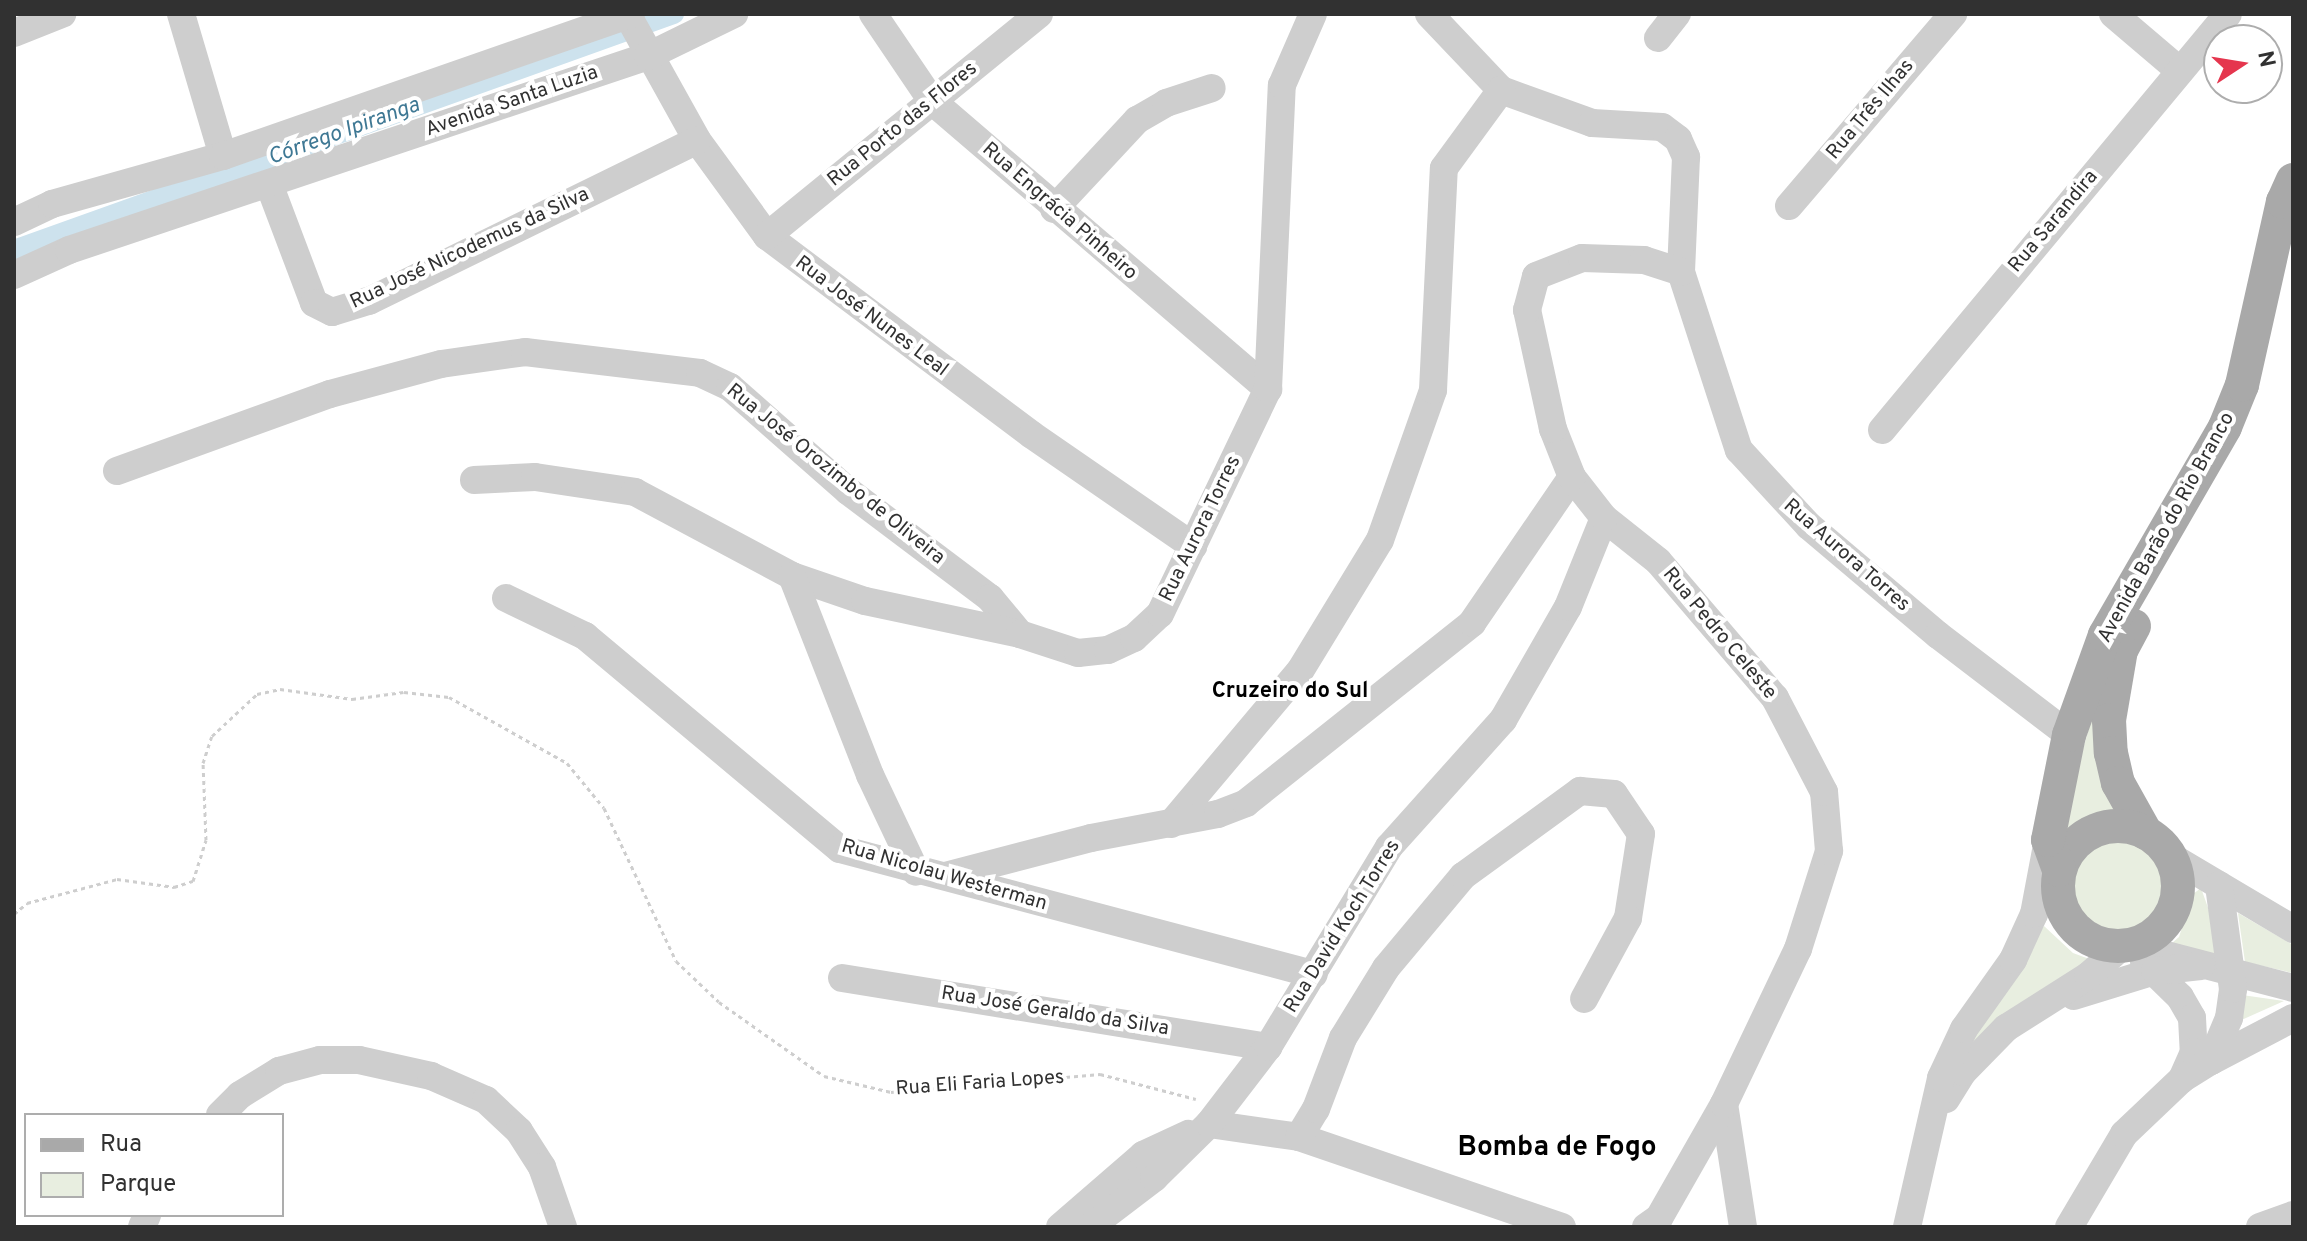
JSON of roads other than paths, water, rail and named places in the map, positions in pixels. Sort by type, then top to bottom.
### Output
[{"type":"main road","name":"Avenida Barão do Rio Branco","points":[[2055,864],[2069,735],[2105,635],[2225,427],[2242,385],[2283,202],[2293,180]]},
{"type":"main road","name":"Avenida Barão do Rio Branco","points":[[2196,871],[2146,833],[2118,783],[2109,720],[2121,650],[2243,432],[2268,361],[2293,258]]},
{"type":"main road","points":[[2109,720],[2138,799],[2173,847],[2196,871]]},
{"type":"main road","points":[[2146,833],[2118,826],[2090,832],[2055,864],[2065,916],[2075,930],[2103,946],[2126,947],[2149,939],[2173,911],[2177,874],[2196,871]]},
{"type":"street","points":[[14,33],[62,14]]},
{"type":"street","points":[[181,14],[223,156]]},
{"type":"street","name":"Avenida Santa Luzia","points":[[14,222],[52,204],[223,156],[635,29],[734,14]]},
{"type":"street","name":"Rua Engrácia Pinheiro","points":[[873,14],[932,101],[1054,209],[1268,389]]},
{"type":"street","name":"Rua Porto das Flores","points":[[767,236],[1039,14]]},
{"type":"street","name":"Rua Aurora Torres","points":[[474,480],[535,477],[635,492],[792,576],[865,601],[1020,634],[1078,653],[1108,650],[1134,638],[1160,614],[1268,389],[1282,85],[1313,14]]},
{"type":"street","name":"Rua Aurora Torres","points":[[1429,14],[1501,90],[1592,123],[1662,127],[1678,139],[1686,157],[1681,272],[1739,450],[1774,493],[1938,635],[2069,735]]},
{"type":"street","points":[[1658,38],[1677,14]]},
{"type":"street","name":"Rua Três Ilhas","points":[[1789,206],[1953,14]]},
{"type":"street","points":[[2113,14],[2180,71]]},
{"type":"street","name":"Rua Sarandira","points":[[1882,430],[2228,14]]},
{"type":"street","name":"Avenida Santa Luzia","points":[[14,275],[69,250],[269,184],[635,29]]},
{"type":"street","name":"Rua José Nunes Leal","points":[[635,29],[697,140],[767,236],[1019,426],[1193,546]]},
{"type":"street","points":[[1054,209],[1137,120],[1166,103],[1212,88]]},
{"type":"street","points":[[1171,824],[1300,671],[1380,540],[1433,390],[1444,168],[1501,90]]},
{"type":"street","name":"Rua José Nicodemus da Silva","points":[[269,184],[314,303],[332,312],[369,301],[697,140]]},
{"type":"street","name":"Rua Pedro Celeste","points":[[1646,1227],[1659,1218],[1724,1104],[1798,949],[1829,851],[1824,792],[1775,698],[1658,561],[1604,518],[1572,477],[1553,429],[1527,310],[1536,276],[1582,258],[1644,260],[1681,272]]},
{"type":"street","name":"Rua José Orozimbo de Oliveira","points":[[117,471],[330,394],[441,364],[525,352],[700,373],[730,387],[848,491],[990,598],[1020,634]]},
{"type":"street","points":[[792,576],[870,775],[928,875],[1091,838],[1171,824],[1246,803],[1472,623],[1572,477]]},
{"type":"street","name":"Rua David Koch Torres","points":[[1090,1227],[1154,1178],[1210,1120],[1268,1047],[1389,847],[1503,720],[1568,607],[1604,518]]},
{"type":"street","name":"Rua Nicolau Westerman","points":[[506,598],[585,636],[816,834],[840,849],[928,875],[1314,974]]},
{"type":"street","points":[[1299,1137],[1316,1109],[1343,1038],[1386,968],[1463,876],[1580,791],[1614,794],[1641,834],[1628,918],[1584,999]]},
{"type":"street","points":[[1907,1227],[1941,1078],[1964,1029],[2013,960],[2055,864]]},
{"type":"street","points":[[2034,914],[2055,864]]},
{"type":"street","points":[[2196,871],[2293,929]]},
{"type":"street","points":[[2196,871],[2234,974],[2229,1018],[2211,1061]]},
{"type":"street","points":[[1931,1124],[1963,1072],[2032,1009],[2088,976],[2126,947]]},
{"type":"street","points":[[2126,947],[2293,988]]},
{"type":"street","points":[[2126,947],[2155,971],[2192,1018],[2194,1052],[2182,1079]]},
{"type":"street","points":[[2032,1009],[2155,971],[2201,966]]},
{"type":"street","name":"Rua José Geraldo da Silva","points":[[842,978],[1268,1047]]},
{"type":"street","points":[[2069,1227],[2124,1134],[2182,1079],[2293,1018]]},
{"type":"street","points":[[222,1113],[240,1095],[279,1071],[320,1060],[359,1060],[431,1076],[486,1100],[519,1131],[542,1167],[563,1227]]},
{"type":"street","points":[[1724,1104],[1743,1227]]},
{"type":"street","points":[[1210,1120],[1299,1137],[1562,1227]]},
{"type":"street","name":"Rua David Koch Torres","points":[[1060,1227],[1143,1155],[1210,1120]]},
{"type":"waterway","name":"Córrego Ipiranga","points":[[14,250],[674,14]]},
{"type":"district","name":"Cruzeiro do Sul","points":[[1290,692]]},
{"type":"district","name":"Bomba de Fogo","points":[[1557,1148]]}]
